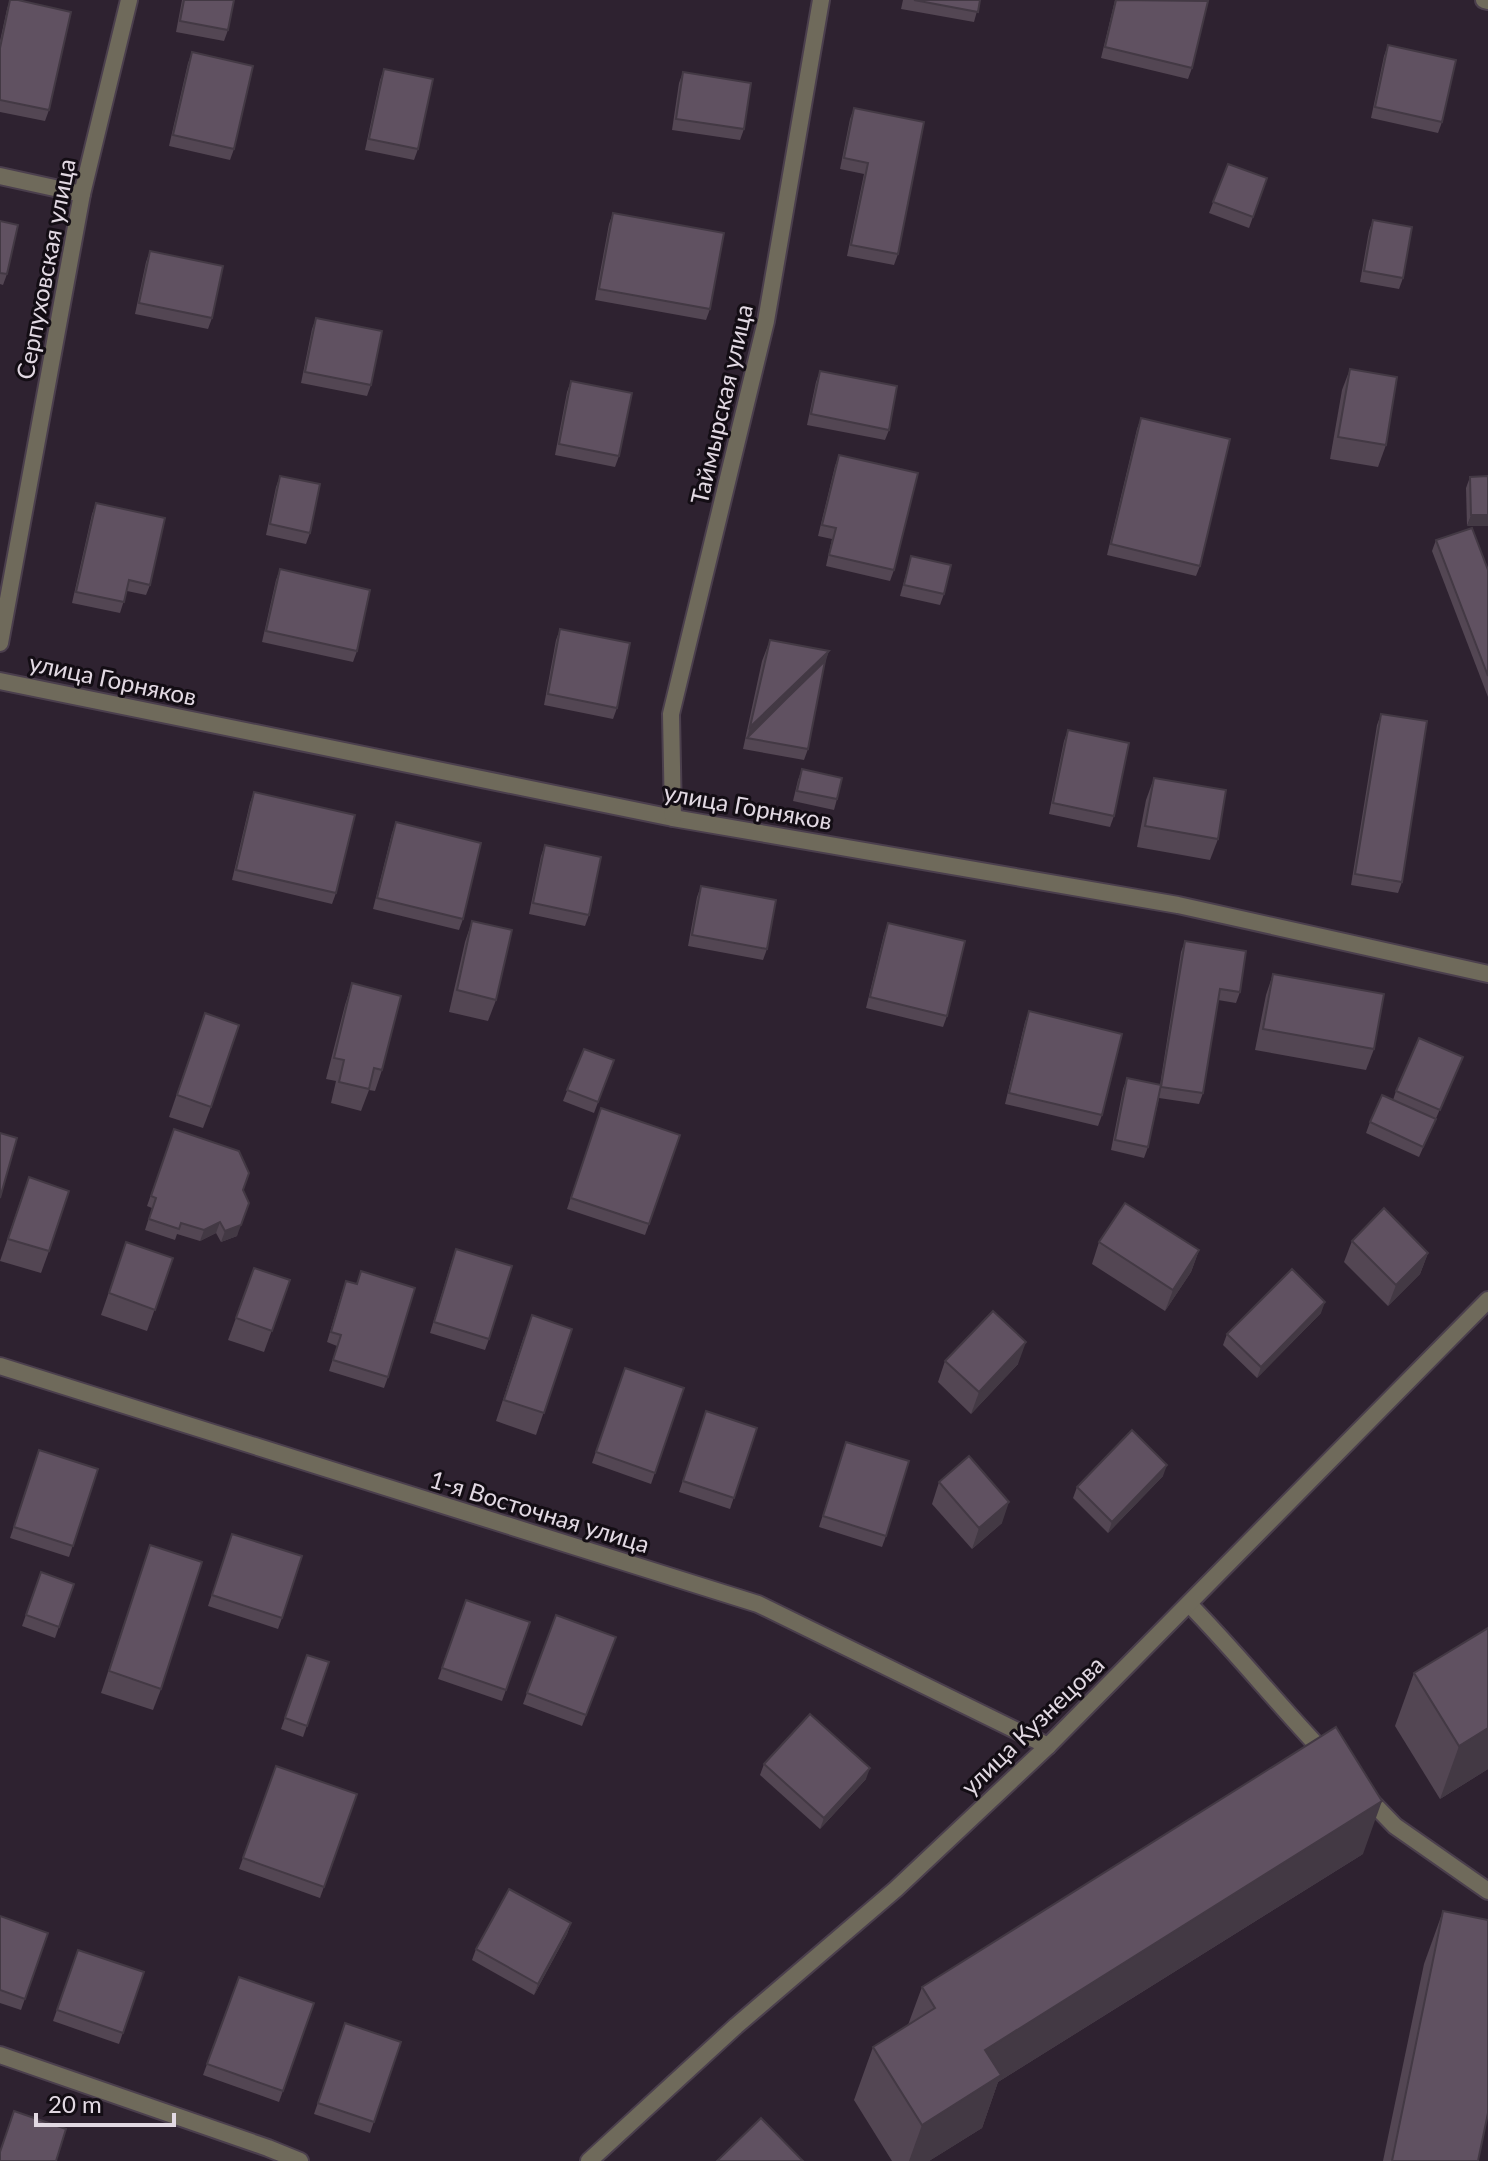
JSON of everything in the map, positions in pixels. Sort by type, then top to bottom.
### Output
[{"type":"street","name":"Серпуховская улица","points":[[0,643],[82,194],[129,0]]},
{"type":"street","name":"Таймырская улица","points":[[673,818],[671,714],[766,321],[821,0]]},
{"type":"street","points":[[0,176],[82,194]]},
{"type":"street","name":"улица Горняков","points":[[0,681],[673,818],[1178,905],[1488,974]]},
{"type":"street","name":"улица Кузнецова","points":[[589,2161],[736,2026],[896,1889],[1048,1746],[1488,1300]]},
{"type":"street","name":"1-я Восточная улица","points":[[0,1366],[758,1604],[1048,1746]]},
{"type":"street","points":[[1189,1604],[1298,1725],[1395,1826],[1488,1891]]},
{"type":"street","points":[[0,2055],[300,2161]]},
{"type":"building","points":[[10,0],[71,12],[49,110],[0,100],[0,48]]},
{"type":"building","points":[[184,0],[234,0],[228,30],[180,21]]},
{"type":"building","points":[[914,0],[980,0],[978,12]]},
{"type":"building","points":[[1116,0],[1208,1],[1192,68],[1105,47]]},
{"type":"building","points":[[1388,45],[1456,60],[1442,122],[1375,107]]},
{"type":"building","points":[[192,52],[253,66],[234,149],[173,135]]},
{"type":"building","points":[[384,69],[433,79],[418,149],[369,139]]},
{"type":"building","points":[[683,72],[751,83],[744,129],[676,119]]},
{"type":"building","points":[[854,108],[924,122],[898,254],[851,245],[868,163],[844,158]]},
{"type":"building","points":[[1228,164],[1267,178],[1253,217],[1213,202]]},
{"type":"building","points":[[613,213],[724,233],[710,309],[599,289]]},
{"type":"building","points":[[1373,220],[1412,227],[1403,278],[1364,271]]},
{"type":"building","points":[[0,221],[18,225],[7,274],[0,273]]},
{"type":"building","points":[[150,251],[223,266],[212,318],[139,303]]},
{"type":"building","points":[[316,318],[382,331],[371,385],[305,372]]},
{"type":"building","points":[[1350,369],[1397,377],[1386,445],[1338,437]]},
{"type":"building","points":[[820,371],[897,386],[889,430],[811,414]]},
{"type":"building","points":[[571,381],[632,393],[619,456],[559,444]]},
{"type":"building","points":[[1141,418],[1230,439],[1200,566],[1111,544]]},
{"type":"building","points":[[839,455],[918,473],[894,570],[829,555],[836,528],[822,525]]},
{"type":"building","points":[[280,476],[320,484],[310,533],[270,524]]},
{"type":"building","points":[[1488,476],[1488,515],[1471,515],[1470,477]]},
{"type":"building","points":[[96,503],[165,518],[150,585],[129,580],[124,602],[76,592]]},
{"type":"building","points":[[1472,528],[1488,570],[1488,676],[1436,540]]},
{"type":"building","points":[[911,556],[951,565],[944,594],[904,585]]},
{"type":"building","points":[[280,569],[370,590],[357,651],[266,631]]},
{"type":"building","points":[[560,629],[630,643],[617,708],[548,694]]},
{"type":"building","points":[[770,640],[829,651],[750,727]]},
{"type":"building","points":[[825,661],[808,749],[747,738],[786,699]]},
{"type":"building","points":[[1381,714],[1427,721],[1402,882],[1355,874]]},
{"type":"building","points":[[1068,730],[1129,743],[1114,816],[1053,803]]},
{"type":"building","points":[[802,769],[842,778],[837,799],[797,791]]},
{"type":"building","points":[[1154,778],[1226,790],[1218,839],[1145,826]]},
{"type":"building","points":[[254,792],[355,815],[336,893],[236,870]]},
{"type":"building","points":[[396,822],[481,843],[463,919],[377,898]]},
{"type":"building","points":[[545,845],[601,857],[589,915],[533,903]]},
{"type":"building","points":[[701,886],[776,900],[767,949],[692,935]]},
{"type":"building","points":[[472,921],[512,930],[496,1000],[457,990]]},
{"type":"building","points":[[888,923],[965,941],[947,1016],[870,997]]},
{"type":"building","points":[[1185,941],[1246,951],[1240,992],[1220,989],[1203,1093],[1161,1087]]},
{"type":"building","points":[[1273,974],[1384,994],[1374,1049],[1263,1029]]},
{"type":"building","points":[[352,983],[401,996],[382,1070],[374,1068],[369,1089],[339,1082],[344,1060],[334,1058]]},
{"type":"building","points":[[1029,1011],[1122,1034],[1102,1115],[1009,1093]]},
{"type":"building","points":[[205,1013],[239,1025],[211,1107],[177,1095]]},
{"type":"building","points":[[1419,1038],[1463,1057],[1440,1110],[1396,1091]]},
{"type":"building","points":[[584,1049],[614,1060],[598,1102],[567,1090]]},
{"type":"building","points":[[1127,1078],[1161,1085],[1148,1147],[1115,1140]]},
{"type":"building","points":[[1382,1095],[1436,1119],[1423,1147],[1370,1122]]},
{"type":"building","points":[[601,1108],[680,1135],[649,1224],[571,1198]]},
{"type":"building","points":[[174,1129],[239,1151],[249,1173],[243,1190],[249,1203],[241,1225],[225,1231],[220,1222],[204,1230],[181,1223],[179,1229],[149,1219],[156,1198],[151,1196]]},
{"type":"building","points":[[0,1133],[17,1138],[0,1198]]},
{"type":"building","points":[[29,1177],[69,1191],[49,1251],[8,1239]]},
{"type":"building","points":[[1125,1203],[1199,1250],[1173,1290],[1099,1242]]},
{"type":"building","points":[[1384,1208],[1428,1253],[1396,1285],[1352,1241]]},
{"type":"building","points":[[126,1242],[173,1258],[155,1310],[109,1293]]},
{"type":"building","points":[[456,1249],[512,1266],[489,1339],[434,1322]]},
{"type":"building","points":[[254,1268],[290,1280],[272,1331],[236,1318]]},
{"type":"building","points":[[1292,1269],[1325,1302],[1261,1367],[1227,1334]]},
{"type":"building","points":[[361,1271],[415,1288],[388,1377],[333,1360],[341,1335],[331,1332],[346,1281],[357,1284]]},
{"type":"building","points":[[993,1311],[1026,1342],[979,1392],[945,1361]]},
{"type":"building","points":[[532,1315],[572,1329],[544,1413],[504,1400]]},
{"type":"building","points":[[625,1368],[684,1388],[655,1473],[596,1452]]},
{"type":"building","points":[[706,1411],[757,1428],[734,1498],[683,1481]]},
{"type":"building","points":[[1132,1430],[1167,1465],[1112,1522],[1077,1487]]},
{"type":"building","points":[[846,1442],[909,1461],[886,1536],[823,1516]]},
{"type":"building","points":[[39,1450],[98,1469],[73,1546],[14,1527]]},
{"type":"building","points":[[969,1456],[1009,1502],[979,1528],[939,1482]]},
{"type":"building","points":[[232,1534],[302,1556],[282,1618],[212,1595]]},
{"type":"building","points":[[150,1545],[202,1562],[161,1689],[109,1671]]},
{"type":"building","points":[[41,1572],[74,1584],[59,1627],[26,1615]]},
{"type":"building","points":[[466,1600],[530,1622],[506,1690],[442,1668]]},
{"type":"building","points":[[556,1615],[616,1637],[586,1715],[527,1693]]},
{"type":"building","points":[[1488,1628],[1488,1728],[1459,1746],[1414,1673]]},
{"type":"building","points":[[307,1655],[329,1662],[307,1726],[285,1718]]},
{"type":"building","points":[[810,1714],[870,1768],[824,1818],[764,1764]]},
{"type":"building","points":[[1336,1727],[1382,1801],[985,2050],[1001,2075],[922,2125],[873,2047],[935,2008],[922,1987]]},
{"type":"building","points":[[276,1766],[357,1794],[324,1887],[243,1858]]},
{"type":"building","points":[[509,1889],[571,1923],[538,1984],[476,1949]]},
{"type":"building","points":[[1443,1911],[1488,1920],[1488,2113],[1478,2161],[1392,2161]]},
{"type":"building","points":[[0,1916],[48,1933],[25,1999],[0,1990]]},
{"type":"building","points":[[78,1950],[144,1972],[123,2033],[57,2010]]},
{"type":"building","points":[[239,1977],[314,2003],[283,2091],[207,2064]]},
{"type":"building","points":[[345,2023],[401,2042],[374,2122],[318,2103]]},
{"type":"building","points":[[14,2111],[66,2129],[56,2161],[0,2161],[0,2152]]},
{"type":"building","points":[[761,2118],[803,2161],[717,2161]]}]
